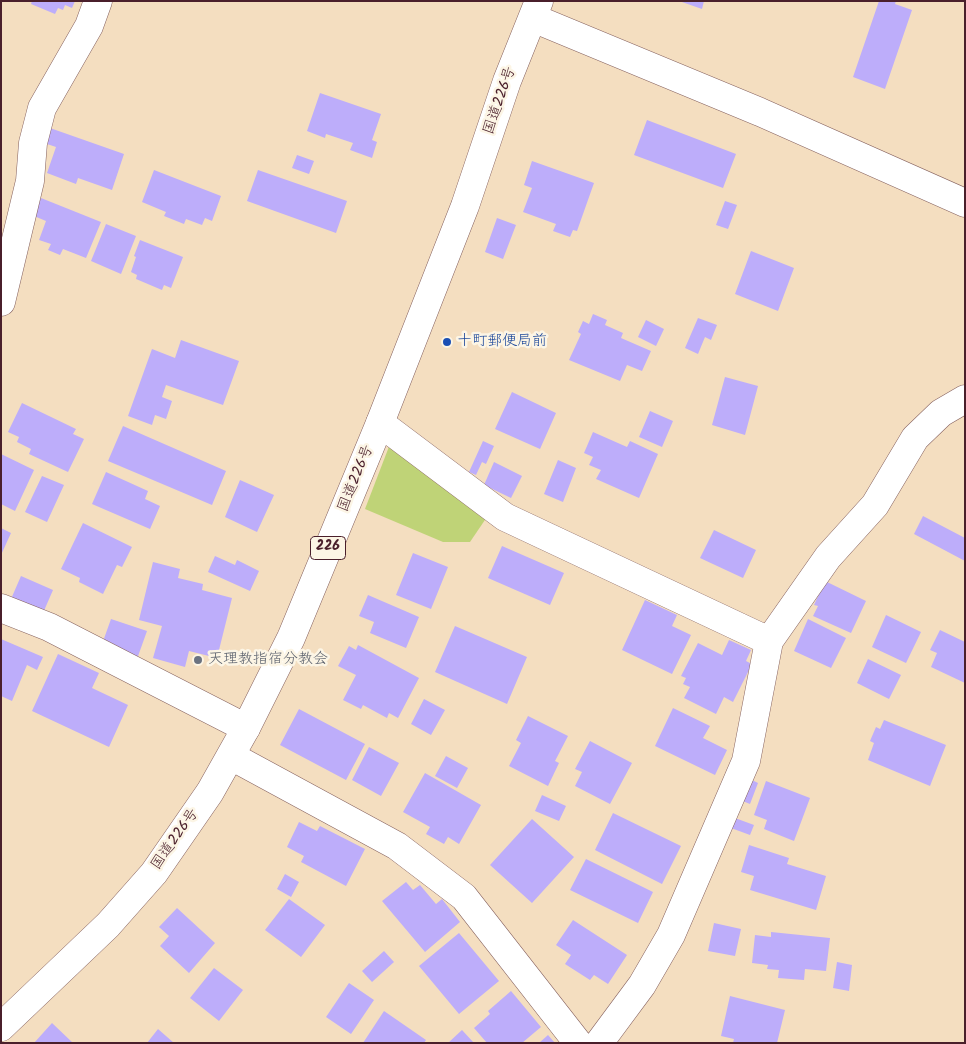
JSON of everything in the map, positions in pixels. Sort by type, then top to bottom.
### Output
[{"type":"main road","points":[[1,302],[30,181],[33,142],[42,108],[89,26],[98,1]]},
{"type":"main road","points":[[536,9],[760,112],[965,203]]},
{"type":"main road","name":"国道226号","points":[[1,1027],[108,925],[154,873],[210,792],[246,728],[291,638],[380,423],[466,206],[507,81],[536,9]]},
{"type":"main road","points":[[599,1043],[642,984],[671,935],[746,761],[769,641],[828,557],[875,505],[915,438],[940,413],[965,399]]},
{"type":"main road","points":[[380,423],[505,517],[769,641]]},
{"type":"main road","points":[[1,608],[48,627],[246,728]]},
{"type":"main road","points":[[231,756],[396,846],[464,897],[578,1043]]},
{"type":"green space","points":[[390,444],[489,514],[470,542],[443,542],[365,509]]},
{"type":"building","points":[[32,1],[75,1],[72,8],[65,5],[63,10],[58,8],[55,14],[31,4]]},
{"type":"building","points":[[679,1],[704,1],[702,9]]},
{"type":"building","points":[[879,1],[896,1],[895,4],[912,10],[885,89],[853,77]]},
{"type":"building","points":[[320,93],[381,114],[372,140],[377,142],[372,158],[350,150],[353,143],[326,134],[325,138],[307,131]]},
{"type":"building","points":[[647,120],[736,154],[723,188],[634,155]]},
{"type":"building","points":[[50,128],[124,154],[112,190],[78,178],[76,184],[47,173],[56,147],[44,143]]},
{"type":"building","points":[[297,155],[314,161],[309,174],[292,168]]},
{"type":"building","points":[[532,161],[594,183],[577,231],[573,230],[570,237],[553,231],[556,224],[523,212],[532,188],[524,185]]},
{"type":"building","points":[[154,170],[221,196],[212,221],[205,218],[202,225],[186,219],[184,224],[164,216],[166,212],[142,202]]},
{"type":"building","points":[[258,170],[347,201],[336,233],[247,201]]},
{"type":"building","points":[[41,198],[101,222],[86,258],[63,249],[60,255],[48,250],[51,244],[39,240],[46,221],[34,216]]},
{"type":"building","points":[[725,201],[737,205],[728,229],[716,225]]},
{"type":"building","points":[[497,218],[516,225],[503,259],[485,252]]},
{"type":"building","points":[[106,224],[136,236],[121,274],[91,261]]},
{"type":"building","points":[[140,240],[183,257],[171,288],[164,285],[162,290],[136,279],[137,275],[131,272]]},
{"type":"building","points":[[751,251],[794,268],[778,311],[735,294]]},
{"type":"building","points":[[593,314],[607,320],[605,325],[623,333],[621,338],[651,351],[642,371],[627,365],[620,381],[569,360],[581,334],[578,332],[583,321],[589,324]]},
{"type":"building","points":[[698,318],[717,325],[711,340],[705,337],[698,354],[685,348]]},
{"type":"building","points":[[646,320],[664,329],[656,346],[638,337]]},
{"type":"building","points":[[181,340],[239,361],[223,405],[166,385],[162,397],[172,401],[166,419],[155,415],[152,425],[128,416],[152,349],[175,358]]},
{"type":"building","points":[[725,377],[758,386],[745,435],[712,425]]},
{"type":"building","points":[[512,392],[556,413],[540,449],[495,429]]},
{"type":"building","points":[[22,403],[76,429],[73,434],[84,439],[68,472],[29,454],[31,449],[17,442],[19,437],[8,432]]},
{"type":"building","points":[[650,411],[673,421],[662,447],[639,437]]},
{"type":"building","points":[[123,426],[226,471],[212,505],[108,461]]},
{"type":"building","points":[[593,432],[627,447],[630,441],[658,454],[639,498],[596,479],[601,470],[589,465],[593,457],[584,453]]},
{"type":"building","points":[[483,441],[494,446],[486,464],[482,462],[476,475],[469,472]]},
{"type":"building","points":[[1,454],[34,470],[15,511],[1,504]]},
{"type":"building","points":[[558,460],[576,468],[563,502],[544,494]]},
{"type":"building","points":[[494,462],[522,476],[511,498],[484,485]]},
{"type":"building","points":[[106,472],[148,491],[145,499],[160,506],[150,529],[92,504]]},
{"type":"building","points":[[42,476],[64,485],[47,522],[25,512]]},
{"type":"building","points":[[240,480],[274,495],[257,532],[225,517]]},
{"type":"building","points":[[923,516],[965,538],[965,561],[914,534]]},
{"type":"building","points":[[83,523],[132,547],[122,567],[117,565],[103,594],[79,582],[80,578],[61,569]]},
{"type":"building","points":[[1,528],[11,533],[1,555]]},
{"type":"building","points":[[714,530],[756,550],[743,578],[700,558]]},
{"type":"building","points":[[502,546],[564,573],[550,605],[488,578]]},
{"type":"building","points":[[413,553],[448,567],[431,609],[396,595]]},
{"type":"building","points":[[215,556],[235,565],[237,560],[259,571],[250,591],[208,572]]},
{"type":"building","points":[[153,562],[180,569],[178,578],[203,584],[202,590],[232,598],[217,658],[189,651],[185,667],[153,658],[162,626],[139,620]]},
{"type":"building","points":[[21,576],[53,590],[43,613],[11,599]]},
{"type":"building","points":[[825,581],[866,601],[851,633],[813,616],[818,606],[814,605]]},
{"type":"building","points":[[368,595],[419,617],[406,648],[370,633],[374,622],[359,616]]},
{"type":"building","points":[[645,600],[677,615],[672,626],[691,635],[672,674],[622,650]]},
{"type":"building","points":[[886,615],[921,632],[906,663],[872,647]]},
{"type":"building","points":[[111,619],[147,631],[137,659],[101,647]]},
{"type":"building","points":[[808,619],[846,638],[831,668],[794,651]]},
{"type":"building","points":[[455,626],[527,657],[507,704],[435,672]]},
{"type":"building","points":[[940,630],[965,642],[965,683],[931,667],[937,653],[930,650]]},
{"type":"building","points":[[1,639],[43,657],[37,670],[27,665],[12,701],[1,696]]},
{"type":"building","points":[[729,640],[751,650],[746,661],[752,664],[733,702],[724,697],[716,714],[684,698],[690,687],[683,684],[686,678],[681,676],[698,643],[722,655]]},
{"type":"building","points":[[358,645],[419,678],[398,718],[389,713],[387,718],[363,705],[361,709],[343,700],[356,675],[338,666],[349,646],[356,650]]},
{"type":"building","points":[[58,654],[99,673],[92,688],[128,705],[109,747],[32,711]]},
{"type":"building","points":[[868,659],[901,675],[889,699],[857,683]]},
{"type":"building","points":[[424,699],[445,710],[431,735],[411,724]]},
{"type":"building","points":[[673,708],[710,726],[703,738],[727,750],[715,775],[655,746]]},
{"type":"building","points":[[299,709],[365,744],[346,780],[280,745]]},
{"type":"building","points":[[528,716],[568,736],[555,761],[559,763],[548,786],[509,766],[521,743],[516,740]]},
{"type":"building","points":[[884,720],[946,745],[930,786],[868,760],[874,743],[870,741],[876,727],[880,729]]},
{"type":"building","points":[[590,741],[632,763],[610,804],[575,786],[582,772],[575,769]]},
{"type":"building","points":[[369,747],[399,763],[381,796],[352,780]]},
{"type":"building","points":[[446,756],[468,768],[457,788],[435,776]]},
{"type":"building","points":[[425,773],[481,805],[459,844],[448,837],[444,844],[426,834],[430,827],[403,812]]},
{"type":"building","points":[[748,778],[758,783],[750,804],[740,800]]},
{"type":"building","points":[[766,781],[810,798],[794,841],[764,829],[767,820],[754,815]]},
{"type":"building","points":[[542,795],[566,806],[559,821],[535,811]]},
{"type":"building","points":[[613,813],[681,846],[662,884],[595,850]]},
{"type":"building","points":[[735,818],[754,825],[750,835],[731,828]]},
{"type":"building","points":[[532,819],[574,857],[532,903],[490,865]]},
{"type":"building","points":[[299,822],[317,831],[320,826],[365,849],[346,886],[301,862],[304,856],[287,847]]},
{"type":"building","points":[[749,845],[789,858],[787,864],[826,876],[816,910],[750,890],[754,876],[741,872]]},
{"type":"building","points":[[586,859],[653,892],[638,923],[570,890]]},
{"type":"building","points":[[285,874],[299,882],[291,897],[277,889]]},
{"type":"building","points":[[406,882],[413,890],[420,885],[436,904],[442,899],[460,922],[425,952],[382,901]]},
{"type":"building","points":[[289,899],[325,925],[301,957],[265,930]]},
{"type":"building","points":[[177,908],[215,943],[189,973],[160,946],[169,936],[159,927]]},
{"type":"building","points":[[573,920],[627,955],[608,984],[594,975],[590,980],[565,964],[571,955],[556,945]]},
{"type":"building","points":[[714,923],[741,929],[735,956],[708,951]]},
{"type":"building","points":[[771,932],[830,938],[826,971],[805,969],[804,980],[778,978],[779,970],[767,969],[768,965],[752,963],[755,935],[771,937]]},
{"type":"building","points":[[459,933],[499,981],[459,1014],[419,966]]},
{"type":"building","points":[[384,951],[394,962],[372,982],[362,971]]},
{"type":"building","points":[[837,962],[852,965],[849,991],[833,988]]},
{"type":"building","points":[[214,968],[243,990],[219,1021],[190,998]]},
{"type":"building","points":[[349,983],[374,1000],[351,1034],[326,1017]]},
{"type":"building","points":[[511,991],[541,1027],[522,1043],[487,1043],[474,1028],[490,1014],[488,1011]]},
{"type":"building","points":[[730,996],[785,1010],[777,1043],[733,1043],[734,1039],[721,1036]]},
{"type":"building","points":[[384,1011],[426,1040],[424,1043],[363,1043]]},
{"type":"building","points":[[52,1023],[73,1043],[34,1043]]},
{"type":"building","points":[[158,1029],[174,1043],[147,1043]]},
{"type":"building","points":[[462,1030],[474,1043],[448,1043]]},
{"type":"building","points":[[548,1035],[555,1043],[539,1043]]},
{"type":"place","name":"十町郵便局前","points":[[447,342]]},
{"type":"place","name":"天理教指宿分教会","points":[[198,660]]}]
